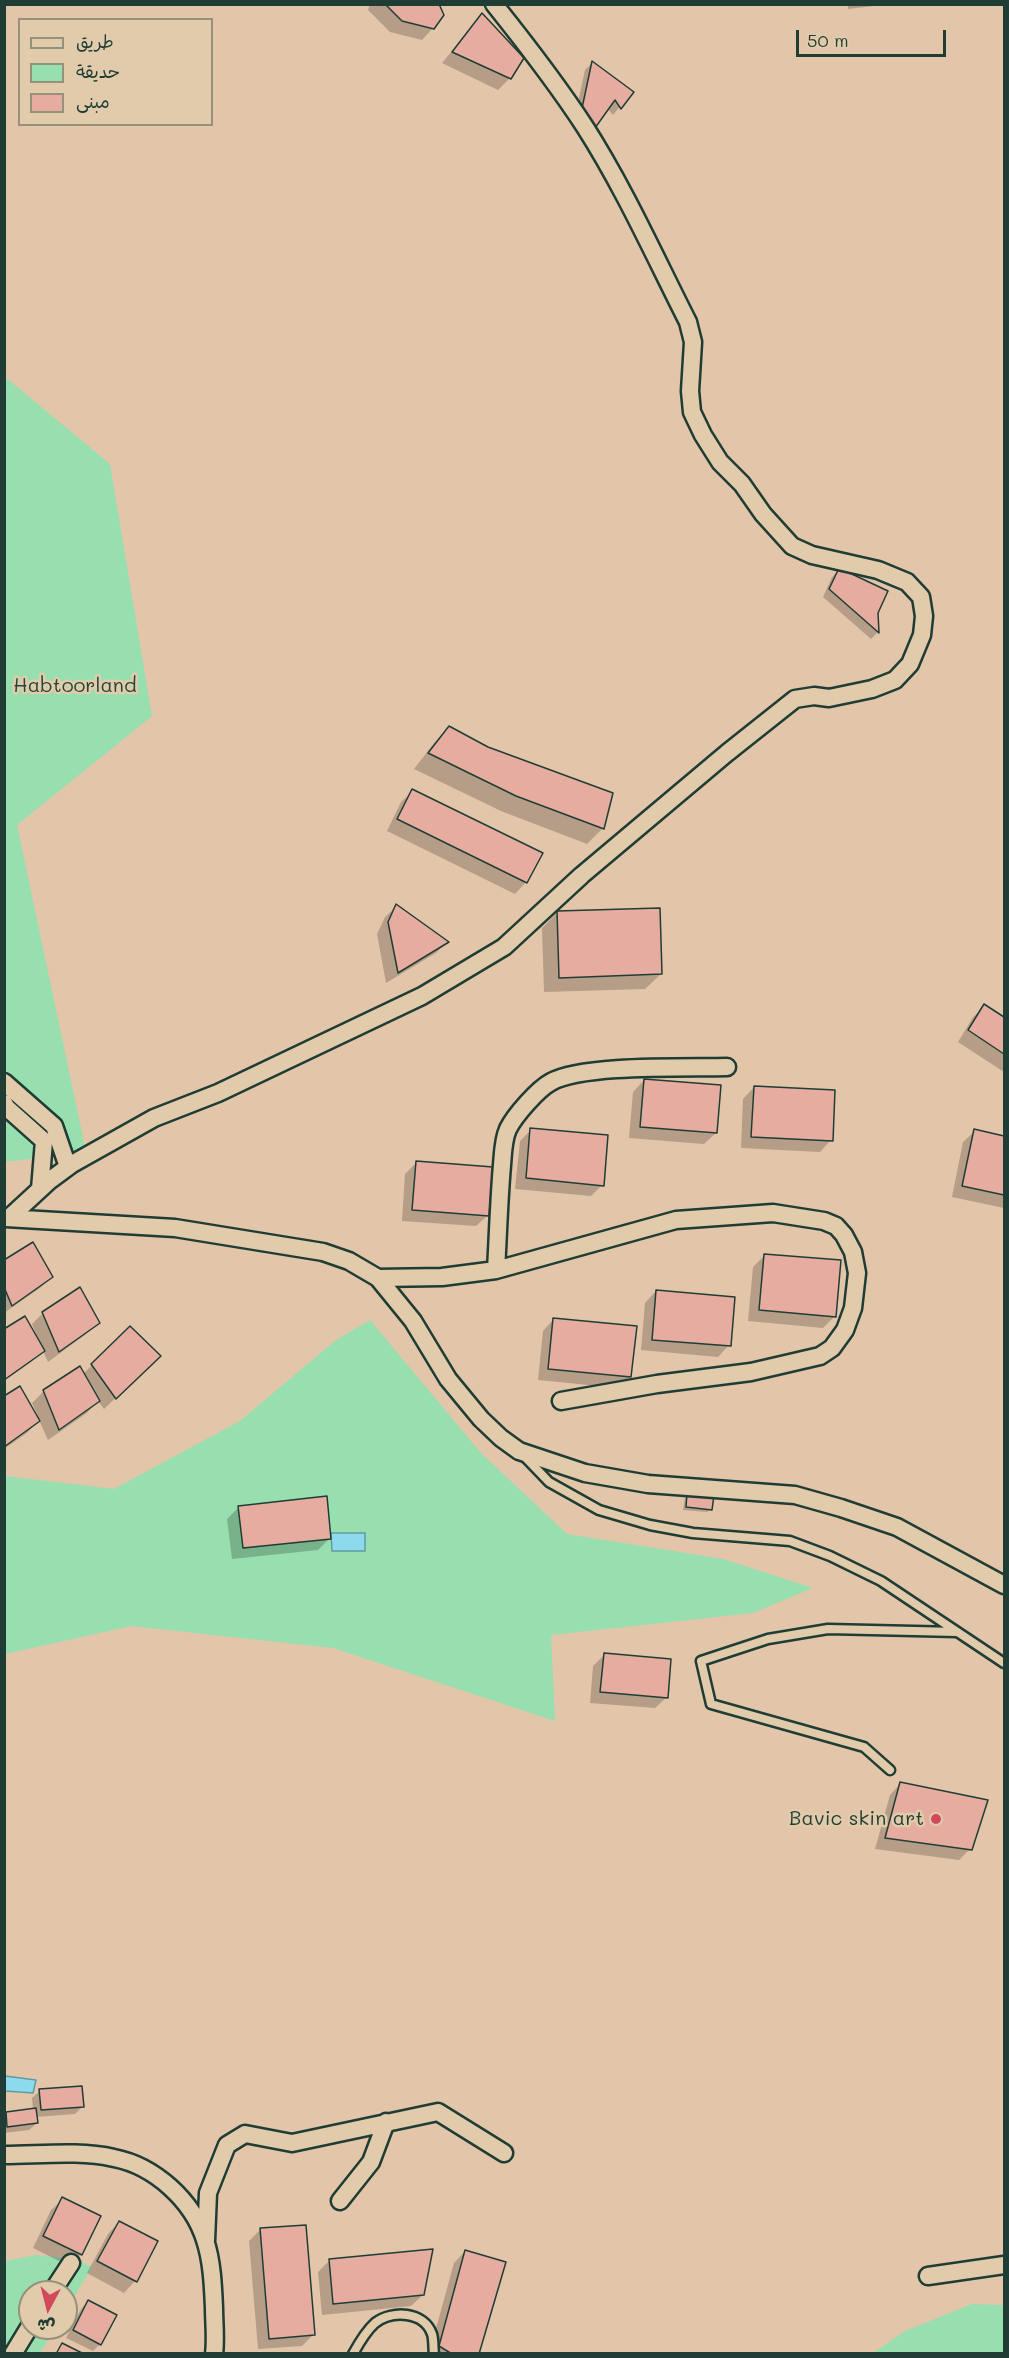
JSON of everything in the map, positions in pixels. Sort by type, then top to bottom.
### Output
[{"type":"street","points":[[8,1218],[68,1167],[154,1118],[219,1093],[422,996],[504,947],[591,868],[795,699],[814,696],[829,698],[872,689],[895,680],[910,664],[922,635],[924,616],[921,597],[907,582],[878,570],[812,555],[792,546],[742,484],[720,462],[692,412],[690,391],[693,342],[688,322],[585,127],[530,49],[494,4]]},
{"type":"street","points":[[496,1270],[499,1199],[508,1129],[532,1099],[550,1082],[565,1076],[597,1071],[727,1067]]},
{"type":"street","points":[[4,1082],[54,1126],[68,1167]]},
{"type":"street","points":[[4,1103],[44,1141],[40,1189]]},
{"type":"street","points":[[378,1278],[442,1277],[496,1270],[676,1220],[773,1213],[806,1217],[836,1226],[844,1235],[853,1252],[857,1273],[853,1308],[845,1330],[832,1348],[820,1356],[751,1372],[657,1384],[561,1401]]},
{"type":"street","points":[[8,1218],[174,1228],[323,1252],[349,1261],[378,1278],[413,1321],[448,1379],[474,1411],[501,1438],[519,1451],[585,1473],[648,1484],[795,1496],[841,1508],[897,1527],[1005,1585]]},
{"type":"street","points":[[214,2354],[212,2277],[206,2241],[208,2193],[227,2145],[245,2134],[292,2142],[438,2112],[504,2153]]},
{"type":"street","points":[[340,2201],[371,2162],[386,2122]]},
{"type":"street","points":[[4,2155],[58,2154],[115,2158],[150,2170],[173,2190],[196,2216],[206,2241]]},
{"type":"street","points":[[60,2280],[71,2263]]},
{"type":"street","points":[[928,2276],[1005,2265]]},
{"type":"street","points":[[13,2354],[22,2340]]},
{"type":"lane","points":[[519,1451],[549,1482],[599,1510],[650,1525],[693,1533],[790,1541],[830,1556],[881,1581],[1005,1663]]},
{"type":"lane","points":[[890,1770],[864,1747],[711,1704],[701,1661],[768,1639],[828,1629],[958,1632]]},
{"type":"lane","points":[[353,2354],[373,2324],[386,2316],[401,2314],[414,2317],[425,2324],[432,2334],[434,2354]]},
{"type":"green space","name":"Habtoorland","points":[[4,376],[110,464],[152,716],[17,825],[86,1152],[5,1162]]},
{"type":"green space","points":[[370,1320],[481,1453],[567,1534],[723,1559],[813,1588],[753,1613],[551,1635],[555,1721],[333,1648],[131,1626],[5,1654],[5,1476],[114,1489],[240,1421],[336,1340]]},
{"type":"green space","points":[[36,2255],[78,2260],[92,2267],[78,2290],[78,2280],[18,2280],[18,2340],[48,2340],[40,2353],[5,2354],[5,2261]]},
{"type":"green space","points":[[972,2304],[1004,2305],[1004,2353],[873,2353],[905,2331]]},
{"type":"water","points":[[331,1533],[365,1533],[365,1551],[332,1551]]},
{"type":"water","points":[[5,2076],[36,2080],[33,2093],[5,2091]]},
{"type":"building","points":[[385,4],[439,4],[444,15],[434,29],[402,21]]},
{"type":"building","points":[[482,13],[524,58],[511,79],[452,52]]},
{"type":"building","points":[[592,61],[634,92],[621,109],[615,100],[595,128],[581,113]]},
{"type":"building","points":[[839,568],[888,591],[878,613],[879,633],[829,589]]},
{"type":"building","points":[[449,726],[488,747],[613,793],[604,829],[516,796],[428,753]]},
{"type":"building","points":[[412,789],[543,853],[527,883],[397,819]]},
{"type":"building","points":[[396,904],[449,942],[398,973],[388,922]]},
{"type":"building","points":[[660,908],[662,974],[559,978],[557,911]]},
{"type":"building","points":[[984,1004],[1004,1017],[1004,1054],[968,1030]]},
{"type":"building","points":[[644,1079],[721,1085],[717,1133],[640,1127]]},
{"type":"building","points":[[754,1086],[835,1090],[833,1141],[751,1137]]},
{"type":"building","points":[[530,1128],[608,1135],[604,1186],[526,1178]]},
{"type":"building","points":[[974,1129],[1004,1136],[1004,1195],[962,1186]]},
{"type":"building","points":[[416,1161],[493,1167],[489,1216],[412,1210]]},
{"type":"building","points":[[33,1242],[53,1277],[12,1306],[4,1287],[4,1260]]},
{"type":"building","points":[[764,1254],[841,1260],[836,1317],[759,1310]]},
{"type":"building","points":[[80,1287],[100,1323],[59,1352],[42,1312]]},
{"type":"building","points":[[656,1290],[735,1297],[731,1346],[652,1340]]},
{"type":"building","points":[[25,1316],[45,1351],[4,1380],[4,1329]]},
{"type":"building","points":[[553,1318],[637,1326],[631,1377],[548,1369]]},
{"type":"building","points":[[130,1326],[161,1356],[116,1399],[91,1364]]},
{"type":"building","points":[[80,1366],[100,1401],[59,1430],[43,1390]]},
{"type":"building","points":[[20,1386],[40,1421],[4,1447],[4,1396]]},
{"type":"building","points":[[687,1493],[714,1495],[712,1510],[686,1507]]},
{"type":"building","points":[[327,1496],[331,1539],[243,1548],[238,1506]]},
{"type":"building","points":[[604,1653],[671,1659],[668,1698],[600,1692]]},
{"type":"building","name":"Bavic skin art","points":[[900,1782],[988,1800],[972,1850],[885,1838]]},
{"type":"building","points":[[82,2086],[84,2107],[41,2110],[39,2089]]},
{"type":"building","points":[[36,2108],[38,2123],[7,2127],[6,2112]]},
{"type":"building","points":[[62,2197],[101,2216],[82,2255],[43,2236]]},
{"type":"building","points":[[119,2221],[158,2241],[137,2282],[97,2261]]},
{"type":"building","points":[[306,2225],[315,2335],[269,2339],[260,2228]]},
{"type":"building","points":[[433,2249],[424,2295],[333,2304],[329,2259]]},
{"type":"building","points":[[465,2250],[506,2262],[479,2354],[452,2354],[439,2346]]},
{"type":"building","points":[[88,2300],[117,2315],[101,2345],[78,2333],[78,2320]]},
{"type":"building","points":[[62,2343],[84,2354],[56,2354]]},
{"type":"place","name":"Bavic skin art","points":[[936,1819]]}]
